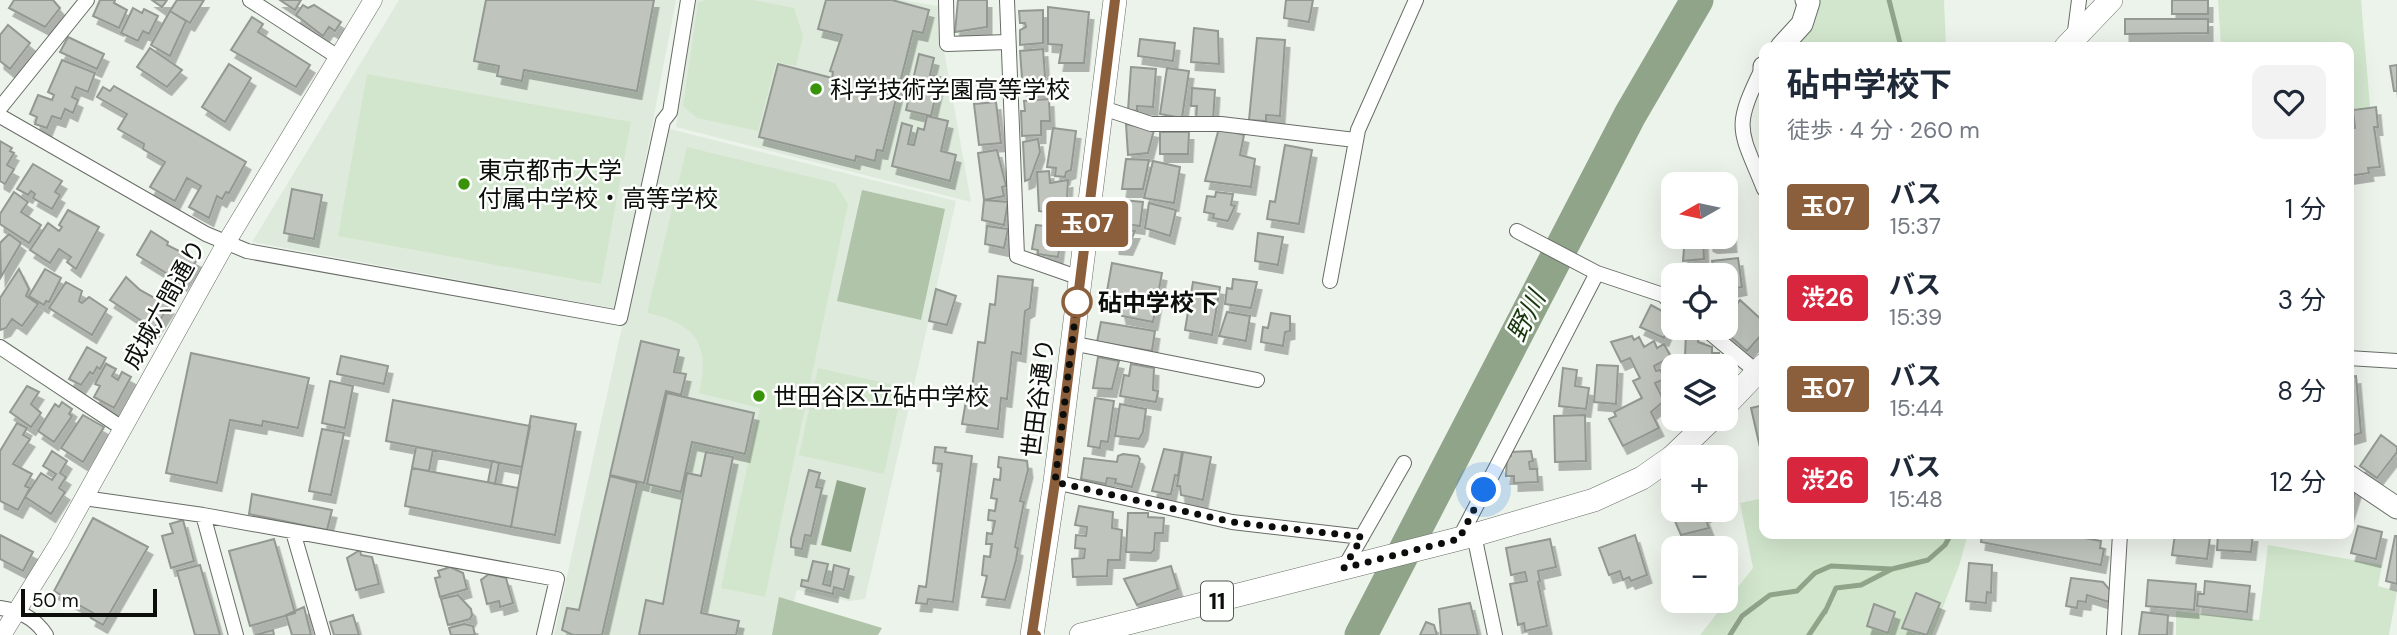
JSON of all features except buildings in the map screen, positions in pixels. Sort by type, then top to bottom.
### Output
[{"type":"main road","name":"世田谷通り","points":[[1030,635],[1055,482],[1115,0]]},
{"type":"main road","points":[[1786,42],[1802,24],[1809,2],[1806,0]]},
{"type":"main road","points":[[2073,42],[2111,0]]},
{"type":"main road","points":[[1738,393],[1759,372]]},
{"type":"main road","name":"11","points":[[1081,635],[1460,539],[1619,490],[1672,457],[1699,431]]},
{"type":"main road","points":[[2354,479],[2397,508]]},
{"type":"street","points":[[0,108],[87,0]]},
{"type":"street","points":[[250,0],[338,57]]},
{"type":"street","name":"成城六間通り","points":[[2,635],[19,611],[84,498],[226,243],[373,0]]},
{"type":"street","points":[[0,116],[226,243],[247,251],[620,318],[663,121],[670,112],[688,0]]},
{"type":"street","points":[[946,0],[947,44],[1008,42]]},
{"type":"street","points":[[1007,0],[1017,256],[1080,278]]},
{"type":"street","points":[[1330,281],[1355,140],[1416,0]]},
{"type":"street","points":[[2071,42],[2079,0]]},
{"type":"street","points":[[1759,77],[1744,106],[1741,131],[1759,176]]},
{"type":"street","points":[[1103,108],[1151,124],[1221,124],[1355,140]]},
{"type":"street","points":[[1520,232],[1593,271],[1661,294]]},
{"type":"street","points":[[1495,635],[1460,539],[1593,271]]},
{"type":"street","points":[[1721,340],[1759,367]]},
{"type":"street","points":[[1071,343],[1257,380]]},
{"type":"street","points":[[0,347],[122,428]]},
{"type":"street","points":[[2354,358],[2397,360]]},
{"type":"street","points":[[1348,567],[1404,463]]},
{"type":"street","points":[[1055,482],[1232,522],[1362,537]]},
{"type":"street","points":[[84,498],[203,515],[557,579],[544,635]]},
{"type":"street","points":[[203,515],[236,635]]},
{"type":"street","points":[[293,532],[323,635]]},
{"type":"street","points":[[2113,635],[2120,539]]},
{"type":"street","points":[[0,608],[19,611],[40,625],[46,635]]},
{"type":"shaded area","name":"東京都市大学 付属中学校・高等学校","points":[[399,0],[676,0],[617,309],[252,242]]},
{"type":"shaded area","name":"科学技術学園高等学校","points":[[696,0],[903,0],[943,7],[944,50],[971,202],[676,127]]},
{"type":"shaded area","points":[[706,0],[753,0],[794,8],[803,36],[796,66],[776,62],[758,131],[697,118],[683,106],[698,3]]},
{"type":"shaded area","points":[[1816,0],[1944,0],[1946,42],[1793,42],[1819,3]]},
{"type":"shaded area","points":[[2218,0],[2361,0],[2370,107],[2354,109],[2354,42],[2221,42]]},
{"type":"shaded area","points":[[367,74],[631,122],[601,284],[338,236]]},
{"type":"shaded area","name":"世田谷区立砧中学校","points":[[666,128],[956,201],[865,599],[849,601],[797,590],[786,635],[554,635]]},
{"type":"shaded area","points":[[687,147],[835,183],[848,204],[765,597],[721,588],[760,408],[699,393],[703,361],[696,338],[677,323],[647,313]]},
{"type":"shaded area","points":[[862,190],[945,209],[921,320],[837,301]]},
{"type":"shaded area","points":[[818,368],[903,387],[884,474],[799,455]]},
{"type":"shaded area","points":[[837,480],[866,488],[851,552],[821,545]]},
{"type":"shaded area","points":[[1759,499],[1759,539],[1967,539],[1932,635],[1700,635],[1717,613],[1738,613],[1738,587],[1753,568],[1740,503]]},
{"type":"shaded area","points":[[2268,545],[2382,565],[2378,586],[2397,591],[2389,635],[2176,635],[2176,611],[2259,620]]},
{"type":"shaded area","points":[[779,597],[882,628],[878,635],[772,635]]},
{"type":"waterway","name":"野川","points":[[1361,635],[1630,115],[1697,0]]},
{"type":"waterway","points":[[1889,0],[1900,42]]},
{"type":"waterway","points":[[1825,612],[1836,588],[1861,585],[1892,569],[1928,560],[1948,539]]},
{"type":"waterway","points":[[1730,635],[1742,616],[1770,595],[1797,591],[1815,573],[1831,566],[1892,569]]},
{"type":"waterway","points":[[1809,635],[1825,611]]},
{"type":"bus line","name":"玉07","points":[[1036,635],[1032,634],[1055,482],[1115,0]]},
{"type":"place","name":"科学技術学園高等学校","points":[[816,89]]},
{"type":"place","name":"東京都市大学 付属中学校・高等学校","points":[[464,184]]},
{"type":"place","name":"砧中学校下","points":[[1077,302]]},
{"type":"place","name":"世田谷区立砧中学校","points":[[759,396]]},
{"type":"route","points":[[1077,302],[1055,482],[1232,522],[1362,537],[1344,568],[1459,539],[1484,490]]}]
